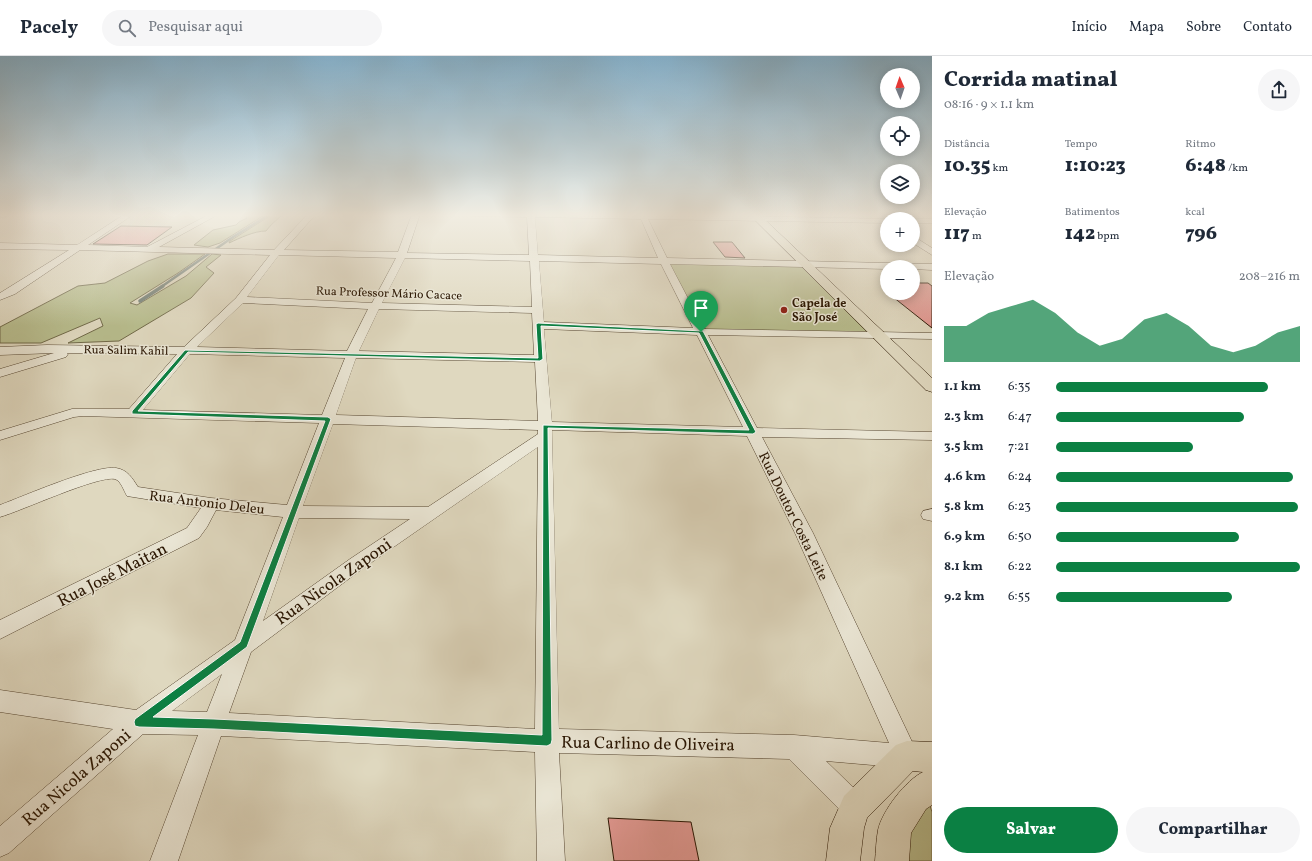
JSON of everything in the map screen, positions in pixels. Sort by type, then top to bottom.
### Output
[{"type":"main road","points":[[797,252],[884,336],[932,387]]},
{"type":"main road","points":[[884,336],[932,374]]},
{"type":"main road","points":[[843,861],[847,828],[855,807],[919,756]]},
{"type":"main road","points":[[892,861],[895,829],[915,798],[932,784]]},
{"type":"street","points":[[0,298],[71,252]]},
{"type":"street","points":[[251,252],[932,267]]},
{"type":"street","points":[[134,412],[186,351],[240,300],[277,252]]},
{"type":"street","points":[[534,252],[546,430],[547,740],[551,861]]},
{"type":"street","name":"Rua Doutor Costa Leite","points":[[660,252],[919,756]]},
{"type":"street","points":[[164,861],[356,343],[402,254]]},
{"type":"street","name":"Rua Professor Mário Cacace","points":[[240,300],[376,306],[538,317],[701,332],[932,336]]},
{"type":"street","points":[[0,373],[76,349]]},
{"type":"street","name":"Rua Salim Kahil","points":[[0,351],[76,349],[540,359]]},
{"type":"street","points":[[0,436],[72,413],[134,412],[328,419],[546,430],[753,432],[932,436]]},
{"type":"street","name":"Rua Nicola Zaponi","points":[[0,844],[139,722],[244,644],[546,430]]},
{"type":"street","name":"Rua Antonio Deleu","points":[[0,511],[94,476],[115,473],[124,478],[133,492],[211,504],[294,512],[430,513]]},
{"type":"street","name":"Rua José Maitan","points":[[0,630],[193,533],[201,523],[211,504]]},
{"type":"street","name":"Rua Carlino de Oliveira","points":[[0,701],[139,722],[214,724],[547,740],[794,746],[919,756]]},
{"type":"street","points":[[794,746],[855,807]]},
{"type":"green space","points":[[168,254],[205,254],[130,303],[137,305],[186,276],[212,254],[221,255],[206,267],[214,273],[191,298],[119,341],[68,343],[103,326],[100,318],[41,343],[0,343],[0,327],[78,286],[105,283],[148,261]]},
{"type":"green space","points":[[666,262],[803,265],[871,333],[706,330]]},
{"type":"green space","points":[[928,800],[932,812],[932,861],[903,861],[905,836]]},
{"type":"building","points":[[721,252],[740,252],[745,258],[725,257]]},
{"type":"building","points":[[920,283],[928,283],[932,286],[932,328],[897,300],[920,300]]},
{"type":"building","points":[[608,818],[691,822],[699,861],[614,861]]},
{"type":"waterway","points":[[161,287],[212,252]]},
{"type":"waterway","points":[[140,301],[163,286]]},
{"type":"place","name":"Capela de São José","points":[[784,310]]},
{"type":"route","points":[[538,324],[701,332],[753,432],[545,426],[547,740],[214,724],[139,722],[244,644],[328,419],[134,412],[186,351],[352,356],[540,359],[538,324]]}]
